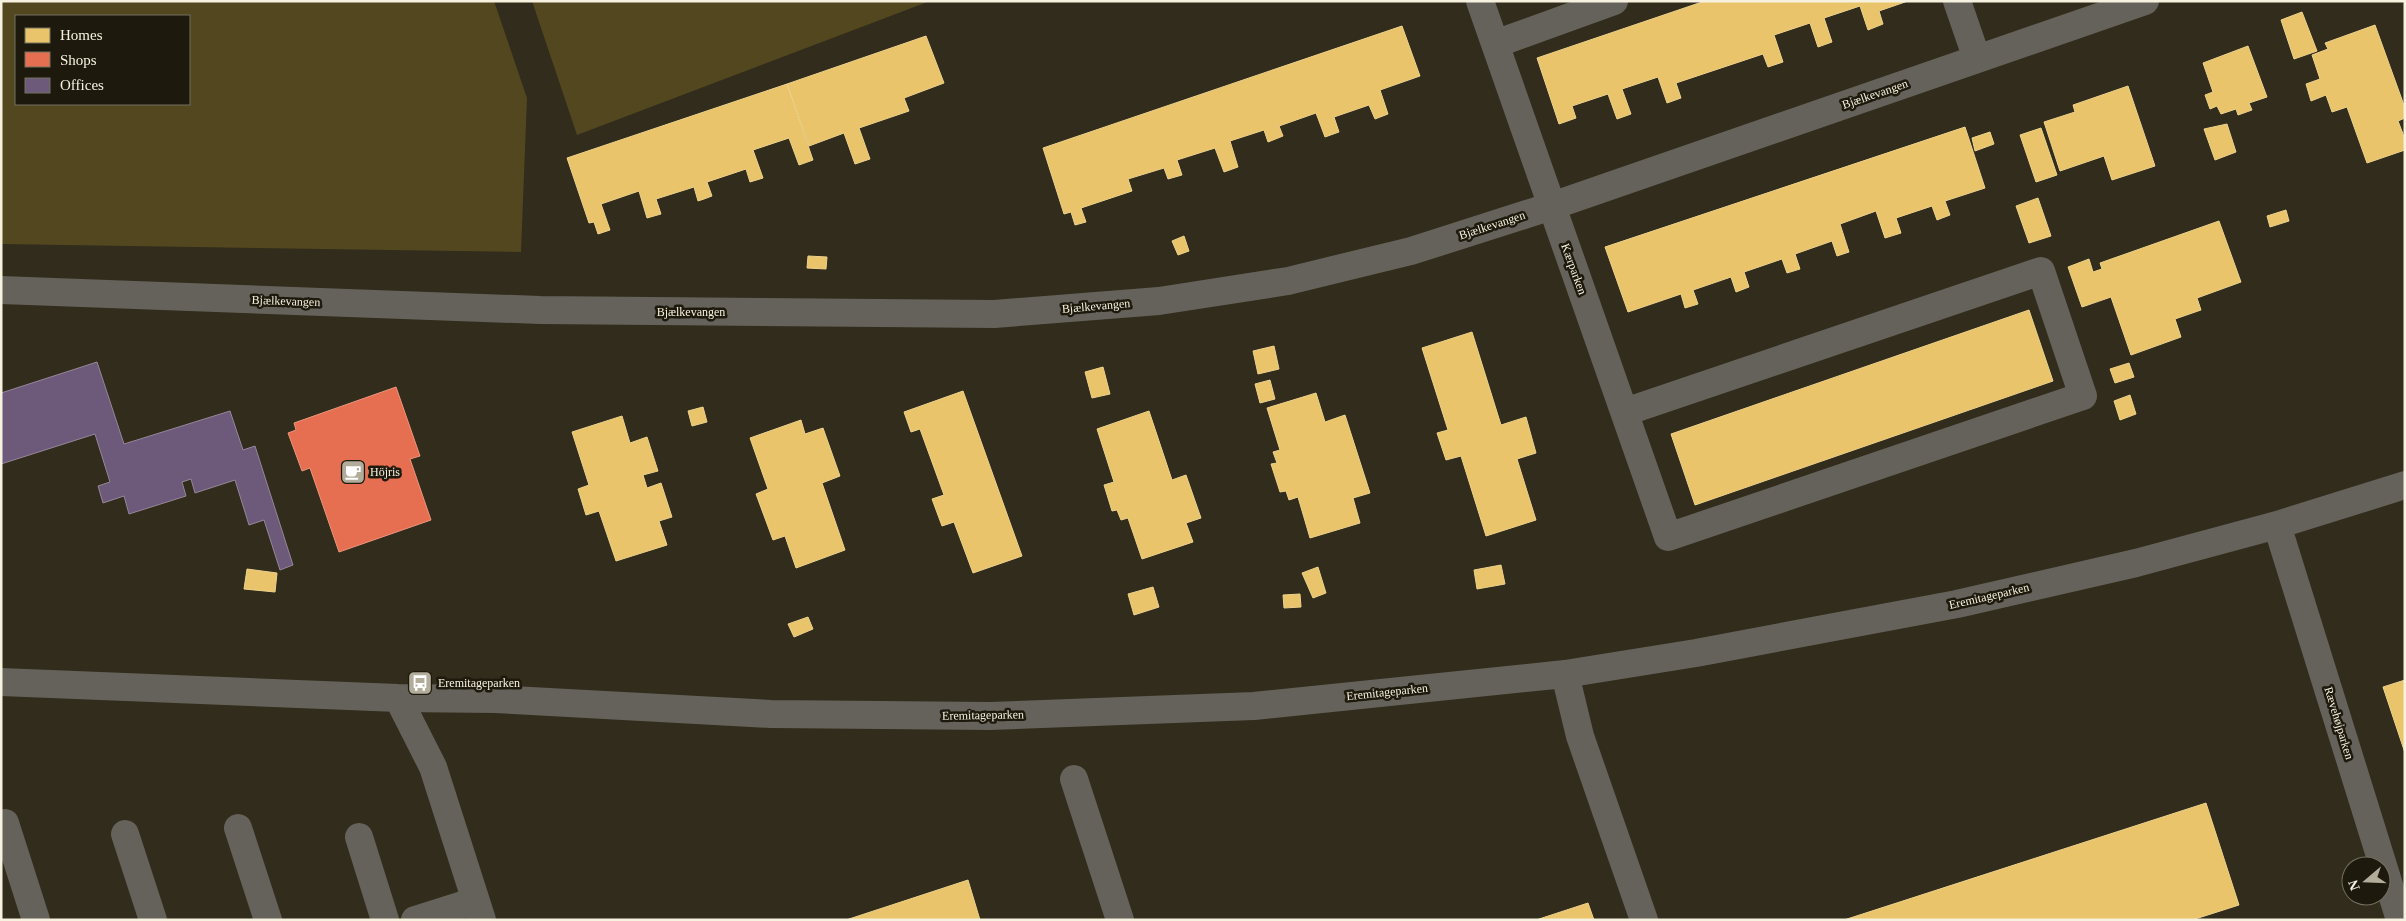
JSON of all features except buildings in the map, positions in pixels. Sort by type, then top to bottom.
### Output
[{"type":"street","name":"Kærparken","points":[[1480,1],[1668,537],[2083,396],[2041,271],[1625,412]]},
{"type":"street","points":[[1495,44],[1614,1]]},
{"type":"street","points":[[1957,1],[1977,59]]},
{"type":"street","name":"Bjælkevangen","points":[[1,290],[540,310],[994,314],[1159,301],[1288,281],[1411,251],[1552,206],[2144,1]]},
{"type":"street","name":"Eremitageparken","points":[[1,682],[398,698],[495,699],[771,714],[990,716],[1254,706],[1565,674],[1696,653],[1957,604],[2136,563],[2278,525],[2405,485]]},
{"type":"street","name":"Rævehøjparken","points":[[2278,525],[2400,920]]},
{"type":"street","points":[[1565,674],[1580,736],[1644,920]]},
{"type":"street","points":[[398,698],[434,767],[479,910],[415,920]]},
{"type":"street","points":[[1074,779],[1120,920]]},
{"type":"street","points":[[5,823],[36,920]]},
{"type":"street","points":[[238,828],[268,920]]},
{"type":"street","points":[[125,834],[153,920]]},
{"type":"street","points":[[359,837],[385,920]]},
{"type":"shaded area","points":[[1,1],[494,1],[527,98],[521,252],[1,244]]},
{"type":"shaded area","points":[[532,1],[930,1],[577,135]]},
{"type":"place","name":"Höjris","points":[[353,472]]},
{"type":"place","name":"Eremitageparken","points":[[420,683]]}]
